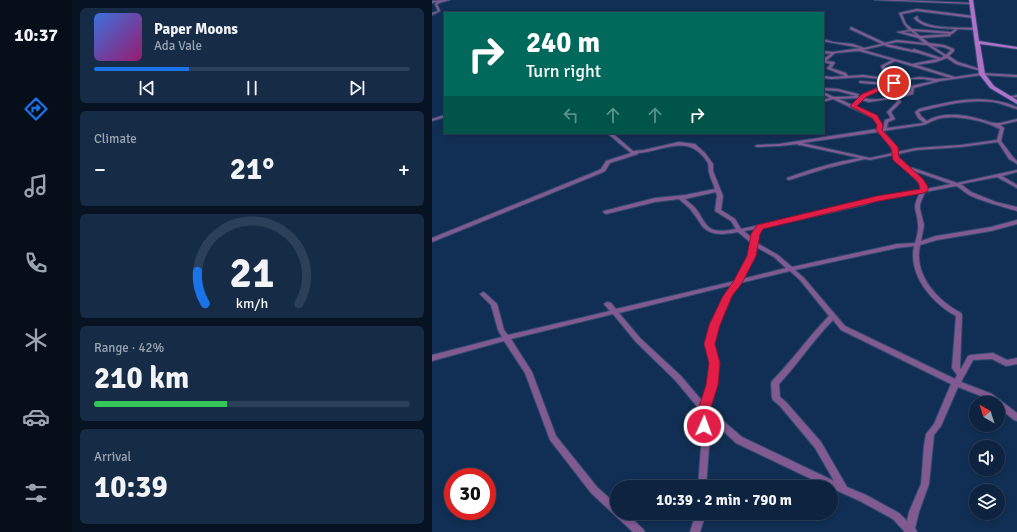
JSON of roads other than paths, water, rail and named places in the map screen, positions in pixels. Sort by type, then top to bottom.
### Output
[{"type":"main road","points":[[971,2],[982,72],[992,86],[1017,102]]},
{"type":"main road","points":[[977,42],[1017,48]]},
{"type":"street","points":[[432,2],[449,0]]},
{"type":"street","points":[[875,0],[971,2]]},
{"type":"street","points":[[432,14],[439,11],[436,4],[441,1]]},
{"type":"street","points":[[957,63],[948,56],[926,44],[905,24],[900,14],[917,10],[973,17]]},
{"type":"street","points":[[917,17],[917,21],[931,27],[935,31]]},
{"type":"street","points":[[925,24],[975,30]]},
{"type":"street","points":[[851,28],[897,49],[917,52],[957,63],[982,72],[1017,76]]},
{"type":"street","points":[[950,35],[919,37],[905,35],[898,32],[912,30],[952,32],[957,28]]},
{"type":"street","points":[[824,40],[835,43],[851,44],[874,54],[956,78]]},
{"type":"street","points":[[824,52],[834,53],[864,50],[897,41],[947,47],[953,50],[948,56],[942,59],[913,65]]},
{"type":"street","points":[[917,52],[911,49],[926,44]]},
{"type":"street","points":[[824,60],[834,53]]},
{"type":"street","points":[[874,54],[872,55],[873,57],[880,60],[885,65],[885,75],[891,82]]},
{"type":"street","points":[[885,65],[895,60]]},
{"type":"street","points":[[824,61],[833,63],[833,65],[829,68],[847,76]]},
{"type":"street","points":[[824,89],[838,90],[862,97],[869,101],[897,97],[912,93],[912,87],[982,72]]},
{"type":"street","points":[[824,78],[830,79],[847,76],[875,77],[891,82]]},
{"type":"street","points":[[861,82],[891,82],[922,78],[942,80]]},
{"type":"street","points":[[853,106],[862,97],[891,82]]},
{"type":"street","points":[[824,93],[874,116],[880,125],[879,130],[892,143],[894,147],[894,154],[899,162],[906,167],[924,187],[924,191],[917,206],[921,225],[919,244],[915,253],[923,281],[936,300],[959,315],[956,368],[961,374]]},
{"type":"street","points":[[1009,97],[1017,96]]},
{"type":"street","points":[[824,101],[834,98],[862,97]]},
{"type":"street","points":[[885,129],[886,121],[892,119],[889,112],[899,102],[897,97]]},
{"type":"street","points":[[927,123],[919,117],[918,112],[920,110],[956,102],[979,100],[996,101],[1017,108]]},
{"type":"street","points":[[432,120],[444,116]]},
{"type":"street","points":[[757,146],[927,123],[938,117],[954,116],[996,124],[1017,120]]},
{"type":"street","points":[[996,124],[1002,128],[999,141],[1011,158],[1017,163]]},
{"type":"street","points":[[610,134],[625,148],[636,153]]},
{"type":"street","points":[[790,179],[815,169],[840,162],[867,159],[916,149],[961,146],[999,141]]},
{"type":"street","points":[[794,142],[867,159]]},
{"type":"street","points":[[432,240],[599,172],[603,170],[608,162],[636,153],[679,143],[693,145],[711,164],[711,171],[720,196],[718,211],[733,220],[740,231],[755,244],[776,256],[802,279],[843,328],[956,383],[988,396]]},
{"type":"street","points":[[906,167],[955,184],[969,193],[994,203],[1017,208]]},
{"type":"street","points":[[682,199],[695,211],[701,222],[711,231],[716,233],[740,231],[877,199],[924,191],[1017,171]]},
{"type":"street","points":[[998,175],[1017,187]]},
{"type":"street","points":[[606,212],[655,200],[685,197],[718,190]]},
{"type":"street","points":[[432,358],[614,311],[791,269],[897,246],[919,244],[936,238],[991,229],[1017,222]]},
{"type":"street","points":[[703,480],[706,434],[704,410],[712,385],[714,363],[709,344],[727,296],[737,283],[752,256],[755,244],[755,234],[760,227]]},
{"type":"street","points":[[483,294],[494,304],[501,330],[528,372],[553,438],[594,490],[610,505]]},
{"type":"street","points":[[607,304],[638,340],[678,378],[704,410],[739,440],[863,498],[896,516],[910,531]]},
{"type":"street","points":[[833,316],[819,329],[790,368],[776,383],[776,398],[783,404],[818,445],[844,490]]},
{"type":"street","points":[[910,531],[914,512],[925,484],[930,434],[937,426],[956,383],[971,358],[992,356],[1006,363],[1017,361]]},
{"type":"street","points":[[1005,409],[1017,418]]},
{"type":"street","points":[[627,520],[640,532]]},
{"type":"street","points":[[695,532],[699,520]]}]
